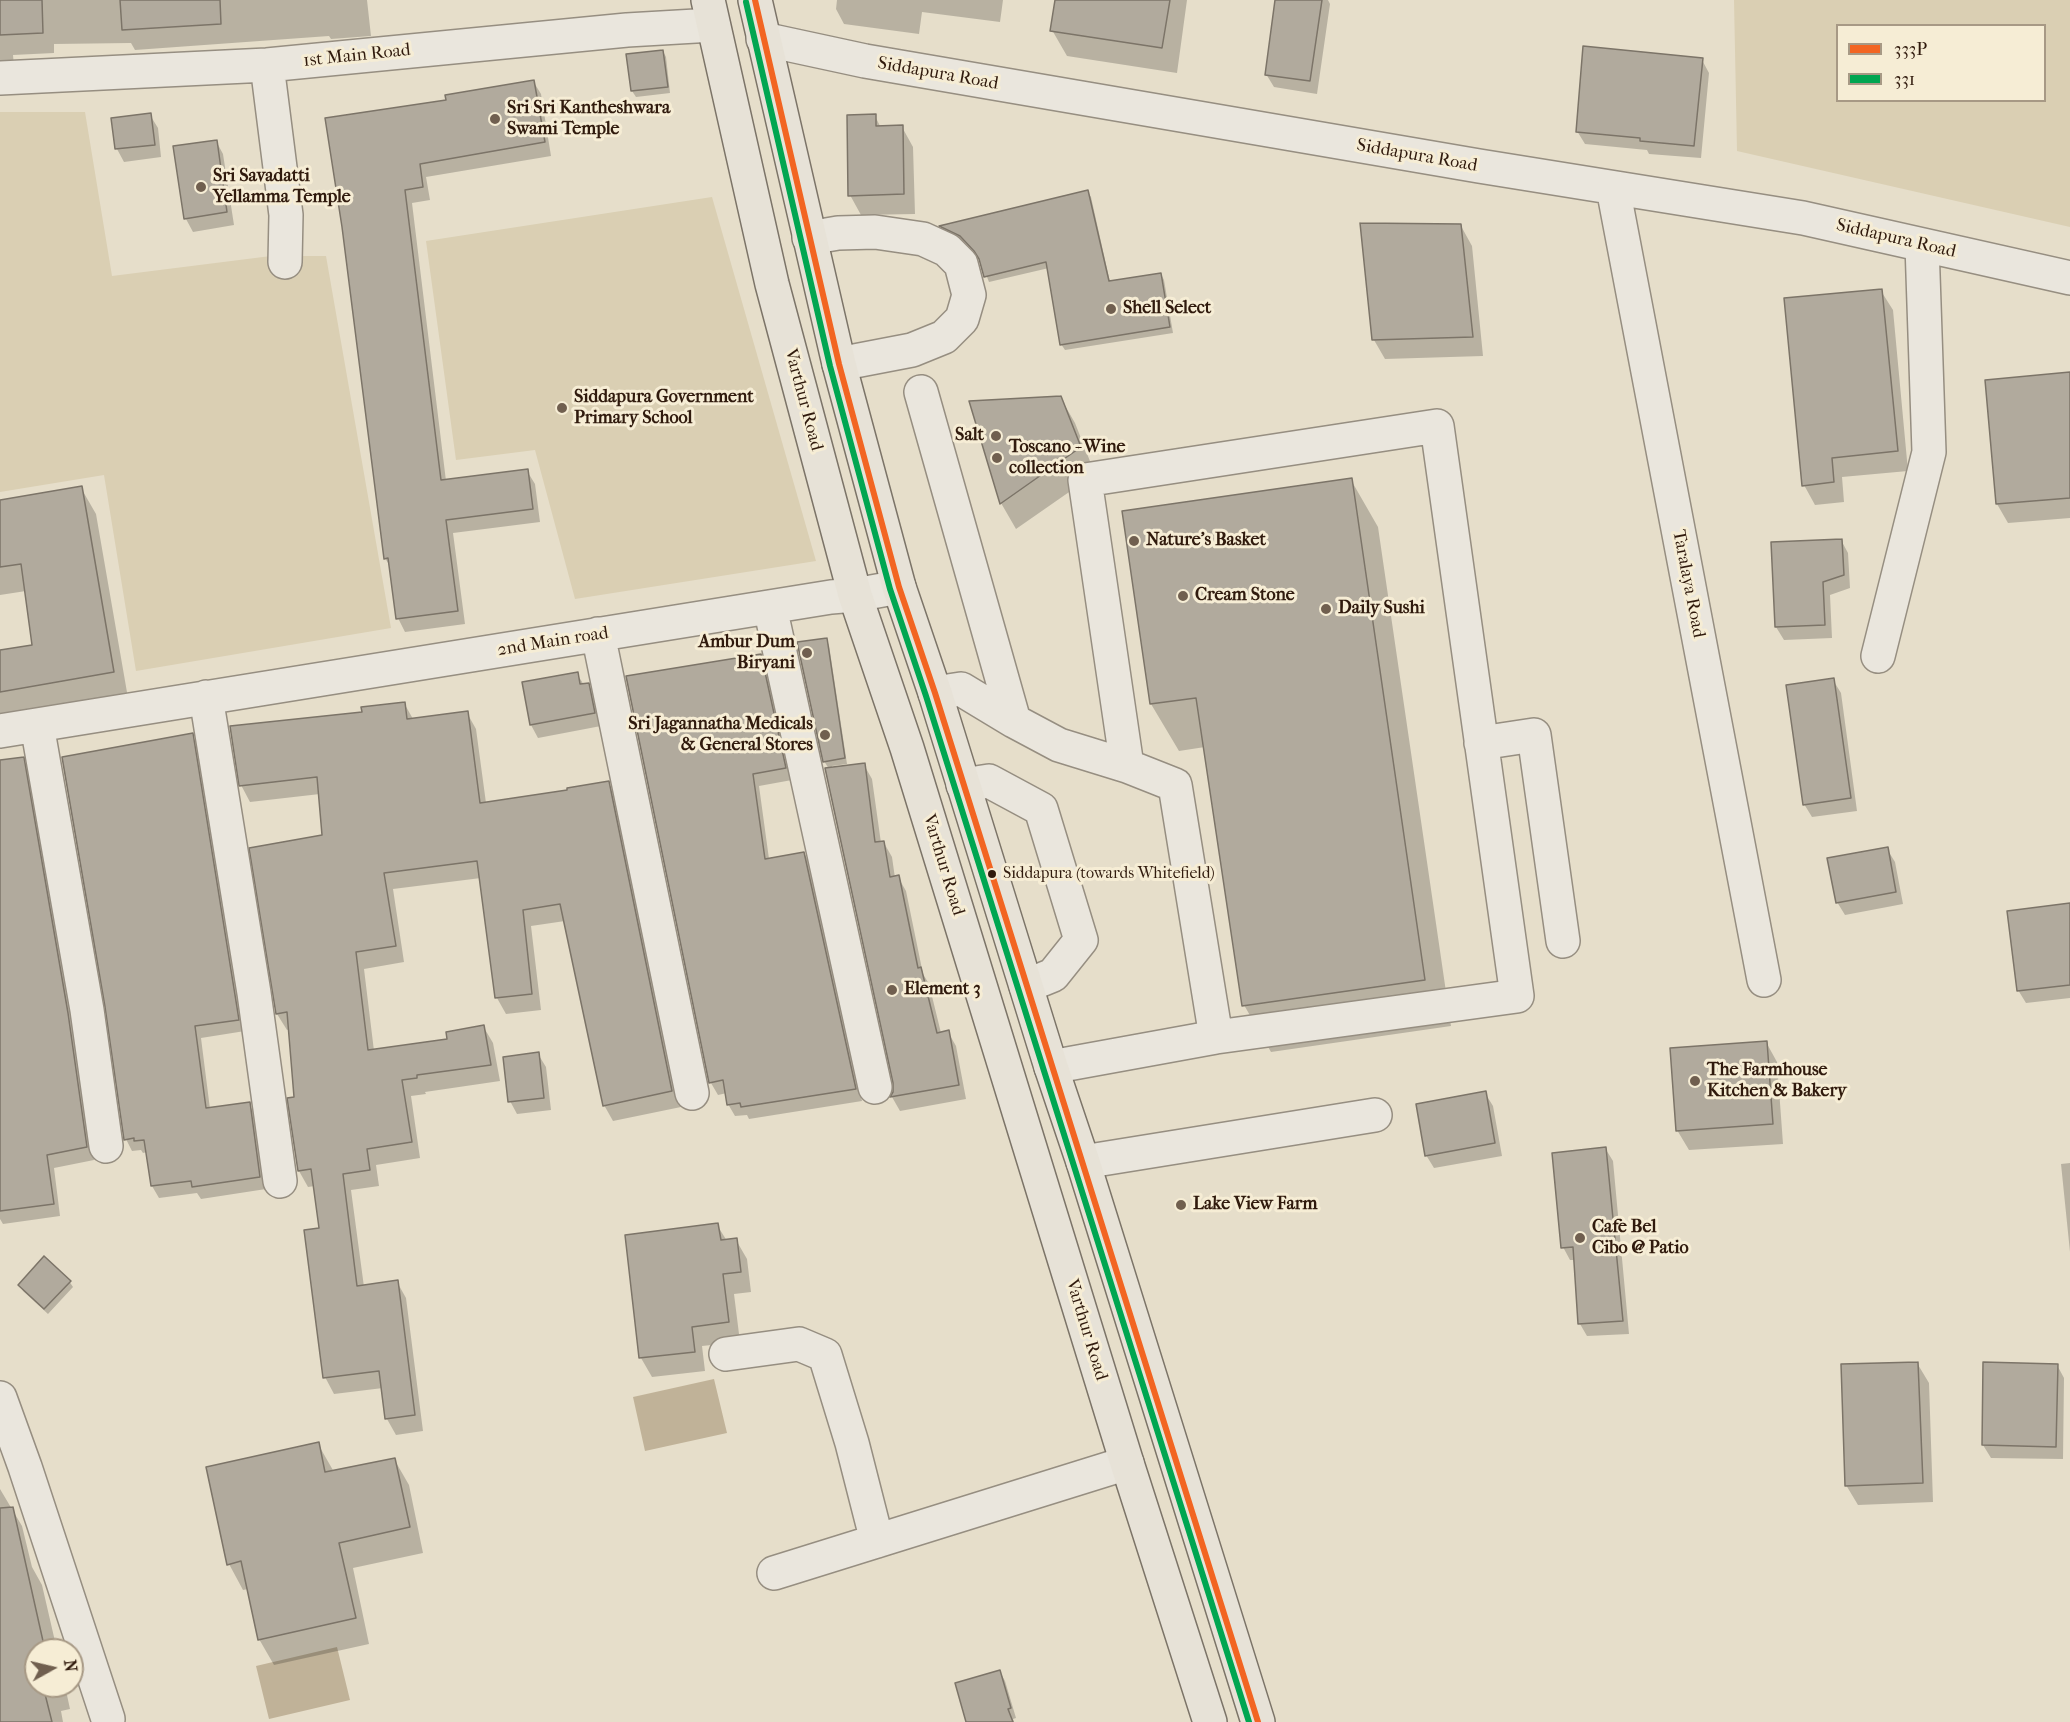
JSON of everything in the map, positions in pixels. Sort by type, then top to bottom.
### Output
[{"type":"main road","points":[[755,0],[839,364],[899,587],[935,693],[1258,1722]]},
{"type":"main road","name":"Varthur Road","points":[[711,13],[772,284],[855,595],[907,748],[1127,1463],[1210,1722]]},
{"type":"street","name":"1st Main Road","points":[[0,78],[267,65],[627,30],[711,13]]},
{"type":"street","name":"Siddapura Road","points":[[763,39],[877,63],[1803,218],[2070,278]]},
{"type":"street","points":[[267,65],[286,215],[285,262]]},
{"type":"street","name":"Taralaya Road","points":[[1613,188],[1764,980]]},
{"type":"street","points":[[809,238],[838,233],[875,232],[923,239],[947,250],[961,264],[969,296],[962,319],[944,337],[912,350],[839,364]]},
{"type":"street","points":[[1878,656],[1929,452],[1922,245]]},
{"type":"street","points":[[921,392],[1014,721]]},
{"type":"street","points":[[1051,1067],[1216,1037],[1517,996],[1437,426],[1085,480],[1127,766]]},
{"type":"street","name":"2nd Main road","points":[[206,697],[899,587]]},
{"type":"street","points":[[770,607],[875,1087]]},
{"type":"street","points":[[598,634],[692,1093]]},
{"type":"street","points":[[935,693],[961,689],[1059,745],[1127,766],[1175,785],[1216,1037]]},
{"type":"street","points":[[0,731],[206,697],[254,993],[280,1181]]},
{"type":"street","points":[[37,725],[87,1010],[106,1146]]},
{"type":"street","points":[[1482,743],[1534,735],[1563,941]]},
{"type":"street","points":[[963,785],[989,780],[1041,809],[1081,940],[1053,975],[1026,986]]},
{"type":"street","points":[[1083,1162],[1376,1115]]},
{"type":"street","points":[[726,1354],[799,1344],[825,1355],[852,1443],[877,1541]]},
{"type":"street","points":[[0,1398],[13,1469],[108,1719]]},
{"type":"street","points":[[774,1573],[1127,1463]]},
{"type":"shaded area","points":[[1734,0],[2070,0],[2070,227],[1737,151]]},
{"type":"shaded area","points":[[0,112],[85,112],[112,276],[271,256],[326,256],[391,628],[136,671],[104,475],[0,492]]},
{"type":"shaded area","name":"Siddapura Government Primary School","points":[[712,197],[816,561],[575,599],[535,450],[456,460],[426,241]]},
{"type":"shaded area","points":[[714,1379],[727,1433],[645,1451],[633,1397]]},
{"type":"shaded area","points":[[337,1647],[350,1700],[269,1719],[256,1666]]},
{"type":"building","points":[[0,0],[42,0],[43,33],[0,35]]},
{"type":"building","points":[[120,0],[220,0],[221,24],[122,30]]},
{"type":"building","points":[[1055,0],[1170,0],[1162,48],[1050,31]]},
{"type":"building","points":[[1275,0],[1322,0],[1310,81],[1265,75]]},
{"type":"building","points":[[1583,46],[1703,58],[1694,146],[1576,132]]},
{"type":"building","points":[[663,50],[668,87],[631,91],[626,54]]},
{"type":"building","points":[[534,80],[545,142],[420,164],[423,187],[405,190],[441,480],[528,469],[533,509],[446,520],[458,611],[396,619],[388,558],[384,559],[342,227],[325,118],[446,100],[445,95]]},
{"type":"building","points":[[151,113],[155,145],[115,149],[111,118]]},
{"type":"building","points":[[876,114],[876,126],[903,125],[904,194],[848,196],[847,115]]},
{"type":"building","name":"Sri Savadatti Yellamma Temple","points":[[217,140],[227,212],[184,219],[173,146]]},
{"type":"building","points":[[1088,190],[1109,281],[1161,273],[1170,327],[1060,345],[1046,262],[984,277],[974,251],[960,236],[939,226]]},
{"type":"building","points":[[1360,223],[1461,224],[1473,337],[1372,340]]},
{"type":"building","points":[[1882,289],[1898,451],[1832,458],[1834,482],[1802,486],[1784,298]]},
{"type":"building","points":[[2070,372],[2070,498],[1996,504],[1985,380]]},
{"type":"building","points":[[1061,396],[1081,447],[1000,504],[969,401]]},
{"type":"building","points":[[1352,478],[1425,980],[1242,1006],[1196,698],[1150,704],[1122,511]]},
{"type":"building","points":[[82,486],[114,672],[0,692],[0,650],[32,645],[21,564],[0,567],[0,500]]},
{"type":"building","points":[[1842,539],[1844,575],[1823,582],[1825,625],[1775,627],[1771,542]]},
{"type":"building","points":[[827,638],[845,758],[823,762],[797,642]]},
{"type":"building","points":[[761,654],[786,768],[753,774],[765,859],[804,852],[856,1089],[741,1107],[740,1103],[727,1105],[723,1080],[709,1083],[626,676]]},
{"type":"building","points":[[578,672],[580,684],[589,683],[595,713],[530,725],[522,682]]},
{"type":"building","points":[[1834,678],[1851,798],[1803,805],[1786,685]]},
{"type":"building","points":[[405,702],[407,719],[468,711],[480,803],[567,790],[567,788],[609,781],[672,1091],[603,1106],[560,904],[523,910],[532,994],[495,998],[477,861],[384,873],[396,946],[356,952],[368,1050],[447,1039],[446,1032],[484,1025],[491,1065],[417,1075],[417,1078],[402,1080],[412,1142],[367,1149],[370,1170],[343,1174],[357,1286],[398,1280],[415,1415],[385,1419],[379,1371],[323,1378],[304,1230],[319,1228],[311,1169],[298,1171],[287,1098],[294,1097],[287,1012],[276,1014],[249,848],[322,835],[317,777],[239,786],[230,726],[362,712],[361,707]]},
{"type":"building","points":[[193,733],[239,1020],[195,1026],[206,1108],[250,1102],[260,1177],[192,1187],[191,1181],[151,1186],[144,1140],[134,1141],[134,1138],[124,1140],[105,1007],[62,757]]},
{"type":"building","points":[[24,757],[68,1013],[87,1147],[47,1155],[54,1204],[0,1211],[0,760]]},
{"type":"building","points":[[865,763],[875,842],[884,841],[890,877],[899,875],[918,968],[921,967],[937,1033],[949,1030],[959,1085],[890,1097],[893,1092],[893,1083],[825,768]]},
{"type":"building","points":[[1888,847],[1896,892],[1836,903],[1827,858]]},
{"type":"building","points":[[2070,903],[2070,985],[2017,991],[2007,911]]},
{"type":"building","points":[[1767,1041],[1773,1124],[1676,1131],[1670,1048]]},
{"type":"building","points":[[539,1052],[544,1098],[508,1102],[503,1057]]},
{"type":"building","points":[[1486,1091],[1495,1143],[1425,1156],[1416,1104]]},
{"type":"building","points":[[1606,1147],[1623,1321],[1578,1324],[1573,1247],[1561,1248],[1552,1153]]},
{"type":"building","points":[[718,1223],[721,1240],[737,1238],[741,1272],[723,1274],[729,1322],[692,1327],[695,1352],[639,1358],[625,1235]]},
{"type":"building","points":[[44,1256],[71,1281],[44,1309],[18,1285]]},
{"type":"building","points":[[1918,1362],[1923,1483],[1845,1486],[1841,1364]]},
{"type":"building","points":[[1983,1362],[2058,1364],[2056,1447],[1982,1445]]},
{"type":"building","points":[[319,1442],[325,1472],[395,1458],[410,1527],[339,1543],[356,1618],[258,1640],[241,1561],[227,1565],[206,1467]]},
{"type":"building","points":[[13,1507],[42,1638],[24,1638],[24,1698],[46,1698],[52,1722],[0,1722],[0,1508]]},
{"type":"building","points":[[1000,1670],[1013,1722],[966,1722],[955,1683]]},
{"type":"transit line","name":"333P","points":[[755,0],[839,364],[899,587],[935,693],[1258,1722]]},
{"type":"transit line","name":"331","points":[[746,2],[830,366],[890,589],[926,696],[1249,1722]]},
{"type":"place","name":"Sri Sri Kantheshwara Swami Temple","points":[[495,119]]},
{"type":"place","name":"Sri Savadatti Yellamma Temple","points":[[201,187]]},
{"type":"place","name":"Shell Select","points":[[1111,309]]},
{"type":"place","name":"Siddapura Government Primary School","points":[[562,408]]},
{"type":"place","name":"Salt","points":[[996,436]]},
{"type":"place","name":"Toscano - Wine collection","points":[[997,458]]},
{"type":"place","name":"Nature's Basket","points":[[1134,541]]},
{"type":"place","name":"Cream Stone","points":[[1183,596]]},
{"type":"place","name":"Daily Sushi","points":[[1326,609]]},
{"type":"place","name":"Ambur Dum Biryani","points":[[807,653]]},
{"type":"place","name":"Sri Jagannatha Medicals & General Stores","points":[[825,735]]},
{"type":"place","name":"Siddapura (towards Whitefield)","points":[[992,874]]},
{"type":"place","name":"Element 3","points":[[892,990]]},
{"type":"place","name":"The Farmhouse Kitchen & Bakery","points":[[1695,1081]]},
{"type":"place","name":"Lake View Farm","points":[[1181,1205]]},
{"type":"place","name":"Cafe Bel Cibo @ Patio","points":[[1580,1238]]}]
